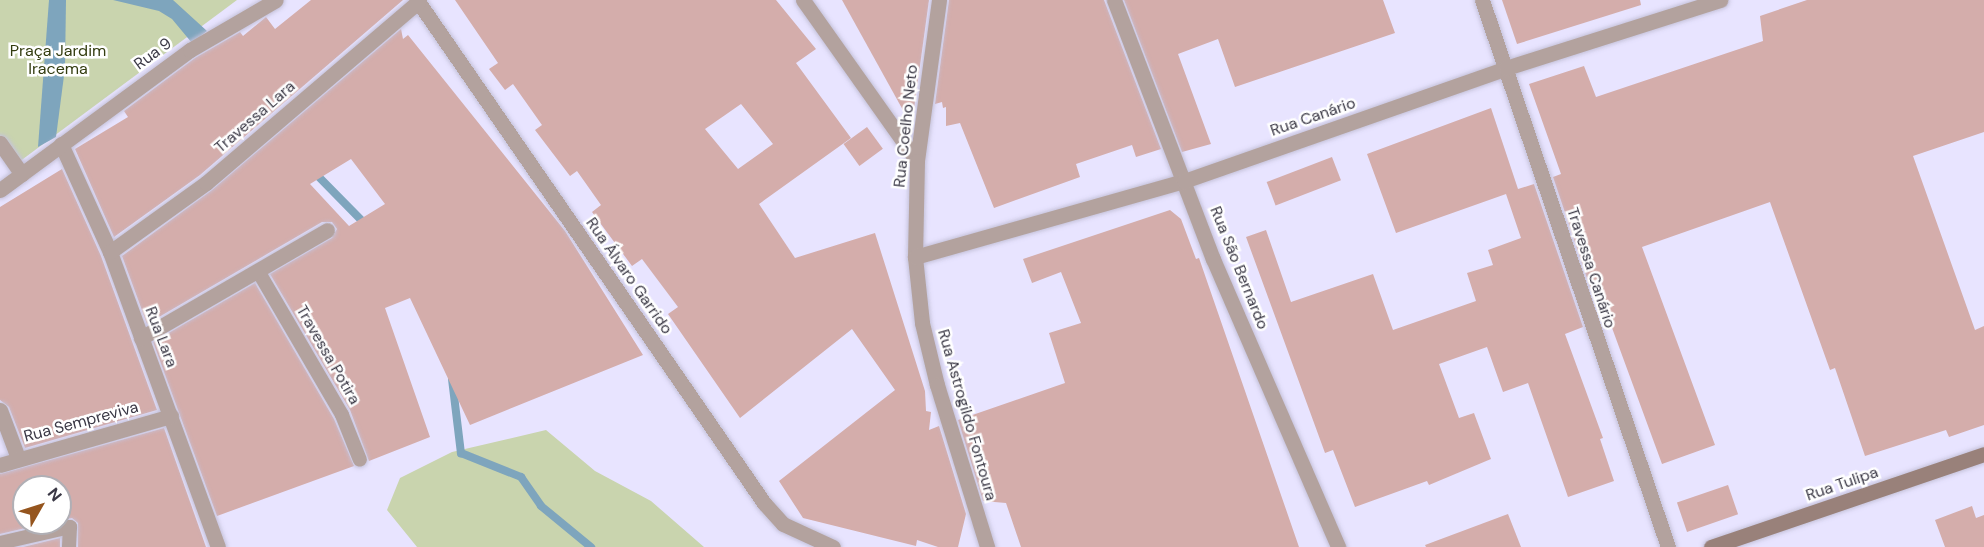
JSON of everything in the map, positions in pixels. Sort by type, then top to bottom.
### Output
[{"type":"street","name":"Rua 9","points":[[0,190],[190,50],[276,0]]},
{"type":"street","points":[[803,0],[917,161]]},
{"type":"street","name":"Rua Coelho Neto","points":[[915,257],[917,161],[939,0]]},
{"type":"street","name":"Rua São Bernardo","points":[[1114,0],[1213,259],[1338,547]]},
{"type":"street","name":"Travessa Canário","points":[[1482,0],[1668,547]]},
{"type":"street","name":"Rua Canário","points":[[915,257],[1184,181],[1506,68],[1720,0]]},
{"type":"street","name":"Travessa Lara","points":[[110,252],[206,183],[418,1]]},
{"type":"street","name":"Rua Álvaro Garrido","points":[[418,1],[764,502],[783,524],[833,547]]},
{"type":"street","points":[[0,143],[22,174]]},
{"type":"street","name":"Rua Lara","points":[[61,144],[110,252],[218,547]]},
{"type":"street","points":[[141,338],[327,230]]},
{"type":"street","name":"Rua Astrogildo Fontoura","points":[[915,257],[922,323],[937,385],[987,547]]},
{"type":"street","points":[[0,410],[18,458]]},
{"type":"street","name":"Rua Sempreviva","points":[[0,465],[171,416]]},
{"type":"street","name":"Rua Tulipa","points":[[1710,547],[1733,543],[1984,454]]},
{"type":"lane","name":"Travessa Potira","points":[[258,271],[342,415],[360,460]]},
{"type":"lane","points":[[0,543],[70,527],[69,547]]},
{"type":"green space","name":"Praça Jardim Iracema","points":[[0,0],[237,0],[19,162],[0,136]]},
{"type":"green space","points":[[546,430],[595,471],[651,501],[704,547],[417,547],[387,510],[400,478],[452,452]]},
{"type":"water","points":[[49,0],[66,0],[65,68],[56,137],[38,147]]},
{"type":"water","points":[[113,0],[173,0],[207,31],[192,43],[172,19],[159,11]]},
{"type":"building","points":[[311,0],[403,0],[200,175],[114,237],[75,149],[128,117],[124,111],[195,58],[240,32],[243,36],[266,17],[275,29]]},
{"type":"building","points":[[455,0],[776,0],[816,49],[796,63],[851,138],[759,204],[795,258],[875,233],[925,391],[926,411],[931,412],[929,430],[939,426],[966,514],[958,547],[938,547],[917,540],[916,546],[803,518],[779,481],[895,390],[852,329],[740,418],[668,314],[678,307],[642,259],[632,266],[592,212],[601,205],[577,171],[570,176],[535,130],[542,125],[513,84],[505,90],[489,69],[498,63]],"holes":[[[741,104],[773,144],[738,169],[705,129]]]},
{"type":"building","points":[[842,0],[929,0],[914,109],[904,112]]},
{"type":"building","points":[[949,0],[1104,0],[1161,149],[1136,157],[1132,145],[1076,164],[1080,177],[994,208],[960,123],[946,126],[946,107],[943,108],[942,102],[935,104]]},
{"type":"building","points":[[1124,0],[1383,0],[1395,33],[1235,87],[1218,39],[1178,54],[1211,144],[1182,152]]},
{"type":"building","points":[[1502,0],[1640,0],[1641,5],[1517,44]]},
{"type":"building","points":[[1807,0],[1984,0],[1984,132],[1913,156],[1975,330],[1984,326],[1984,425],[1949,437],[1946,430],[1865,456],[1835,368],[1830,370],[1770,202],[1642,247],[1715,445],[1662,464],[1608,317],[1601,320],[1553,177],[1561,174],[1529,84],[1584,66],[1596,97],[1763,41],[1760,16]]},
{"type":"building","points":[[401,29],[403,39],[408,35],[565,231],[643,355],[470,425],[410,298],[385,308],[430,437],[369,461],[350,410],[270,274],[332,238],[337,229],[332,222],[322,222],[147,324],[122,256],[212,190]],"holes":[[[351,159],[385,204],[349,226],[310,184]]]},
{"type":"building","points":[[1491,108],[1518,189],[1534,184],[1583,327],[1565,334],[1603,438],[1600,439],[1614,481],[1568,497],[1528,383],[1503,392],[1487,347],[1439,364],[1459,418],[1474,413],[1491,459],[1429,485],[1427,481],[1355,507],[1333,450],[1325,453],[1246,237],[1266,230],[1291,302],[1373,274],[1393,330],[1476,301],[1467,273],[1493,265],[1488,250],[1521,238],[1506,194],[1396,233],[1367,154]]},
{"type":"building","points":[[867,127],[883,149],[859,166],[844,144]]},
{"type":"building","points":[[1332,157],[1341,180],[1276,205],[1267,182]]},
{"type":"building","points":[[62,169],[101,256],[157,410],[25,448],[9,407],[0,400],[0,207]]},
{"type":"building","points":[[1170,210],[1181,219],[1196,259],[1199,258],[1299,547],[1021,547],[1006,503],[983,501],[958,420],[1065,383],[1049,333],[1081,323],[1061,272],[1032,283],[1023,259]]},
{"type":"building","points":[[255,283],[334,419],[354,466],[217,516],[153,342]]},
{"type":"building","points":[[164,428],[206,547],[78,547],[78,523],[72,518],[72,475],[12,475],[12,531],[0,534],[0,474]]},
{"type":"building","points":[[1728,485],[1738,514],[1687,532],[1677,503]]},
{"type":"building","points":[[1972,506],[1976,518],[1984,515],[1984,547],[1945,547],[1935,520]]},
{"type":"building","points":[[1508,514],[1521,547],[1426,547],[1425,545]]},
{"type":"building","points":[[60,538],[60,547],[23,547]]},
{"type":"waterway","points":[[313,171],[367,226]]},
{"type":"waterway","points":[[452,379],[461,453],[521,477],[541,506],[591,547]]}]
